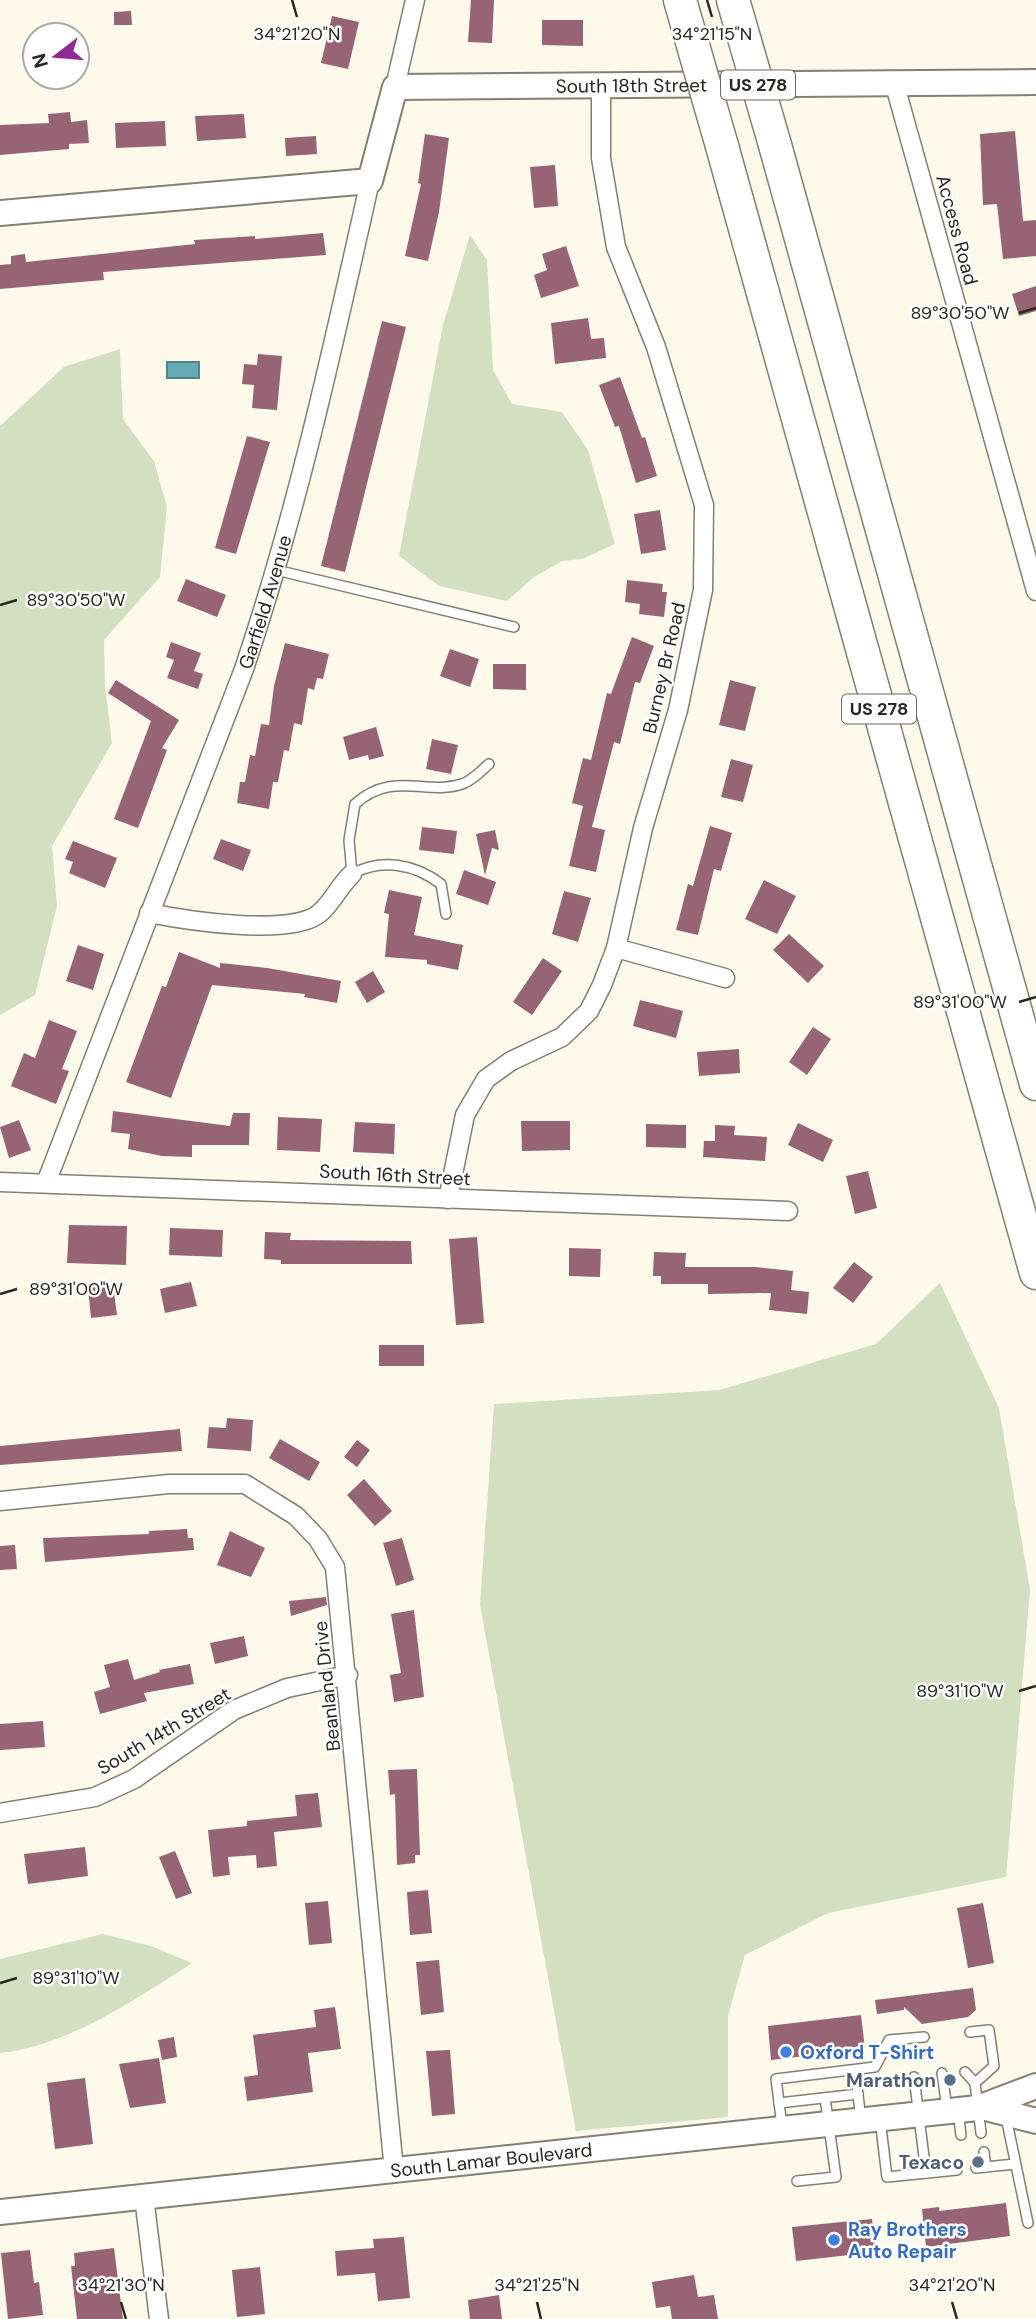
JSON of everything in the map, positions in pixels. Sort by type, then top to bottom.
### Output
[{"type":"highway","name":"US 278","points":[[737,10],[1036,1083]]},
{"type":"highway","name":"US 278","points":[[684,14],[1036,1273]]},
{"type":"street","name":"Garfield Avenue","points":[[46,1183],[244,669],[276,570],[306,464],[370,181],[396,86],[415,0]]},
{"type":"street","name":"Access Road","points":[[894,82],[1036,592]]},
{"type":"street","name":"South 18th Street","points":[[396,86],[1036,82]]},
{"type":"street","name":"Burney Br Road","points":[[448,1199],[465,1115],[486,1079],[511,1061],[562,1037],[589,1011],[616,948],[643,828],[678,710],[703,590],[704,505],[656,347],[617,247],[601,158],[601,86]]},
{"type":"street","points":[[0,213],[370,181]]},
{"type":"street","points":[[149,913],[238,926],[304,920],[320,913],[337,888],[352,874]]},
{"type":"street","points":[[616,948],[725,978]]},
{"type":"street","name":"South 16th Street","points":[[0,1182],[788,1211]]},
{"type":"street","name":"Beanland Drive","points":[[0,1501],[169,1484],[234,1482],[256,1488],[296,1516],[318,1539],[335,1567],[348,1675],[394,2170]]},
{"type":"street","name":"South 14th Street","points":[[0,1813],[95,1797],[134,1779],[234,1710],[287,1688],[348,1675]]},
{"type":"street","name":"South Lamar Boulevard","points":[[974,2110],[1036,2086]]},
{"type":"street","name":"South Lamar Boulevard","points":[[0,2212],[919,2114],[974,2110],[1036,2121]]},
{"type":"street","points":[[144,2197],[159,2319]]},
{"type":"lane","points":[[276,570],[514,627]]},
{"type":"lane","points":[[446,914],[441,884],[424,872],[397,865],[369,864],[352,874],[349,840],[355,804],[364,795],[382,788],[412,784],[460,785],[489,764]]},
{"type":"lane","points":[[970,2032],[989,2030],[994,2066],[975,2082]]},
{"type":"lane","points":[[782,2129],[776,2079],[875,2067],[889,2040],[924,2037]]},
{"type":"lane","points":[[909,2038],[911,2050]]},
{"type":"lane","points":[[855,2070],[858,2094],[870,2119],[887,2177],[957,2170]]},
{"type":"lane","points":[[965,2071],[975,2082],[974,2110],[981,2133]]},
{"type":"lane","points":[[942,2073],[1015,2164],[1028,2223]]},
{"type":"lane","points":[[914,2077],[926,2173]]},
{"type":"lane","points":[[779,2103],[858,2094]]},
{"type":"lane","points":[[797,2181],[836,2177],[825,2098]]},
{"type":"lane","points":[[961,2135],[974,2110]]},
{"type":"lane","points":[[984,2152],[981,2167],[1015,2164]]},
{"type":"green space","points":[[470,235],[487,260],[493,370],[512,404],[562,412],[588,450],[615,544],[582,559],[562,561],[534,577],[507,601],[439,586],[399,556],[443,325]]},
{"type":"green space","points":[[120,349],[123,419],[154,461],[167,507],[160,577],[104,640],[105,686],[112,743],[52,846],[57,906],[35,995],[0,1015],[0,426],[64,367]]},
{"type":"green space","points":[[940,1283],[999,1408],[1030,1590],[1006,1877],[828,1913],[745,1955],[728,2016],[728,2117],[576,2131],[480,1605],[494,1404],[719,1390],[876,1344]]},
{"type":"green space","points":[[103,1934],[151,1946],[192,1963],[125,2005],[76,2031],[25,2049],[0,2053],[0,1959]]},
{"type":"water","points":[[167,362],[199,362],[199,378],[167,378]]},
{"type":"building","points":[[471,0],[494,0],[492,43],[468,42]]},
{"type":"building","points":[[131,11],[132,25],[114,25],[114,12]]},
{"type":"building","points":[[332,16],[359,22],[348,69],[321,63]]},
{"type":"building","points":[[542,20],[583,20],[583,46],[542,45]]},
{"type":"building","points":[[70,112],[71,122],[87,120],[89,143],[69,144],[69,149],[0,155],[0,125],[49,123],[48,114]]},
{"type":"building","points":[[244,114],[246,138],[197,141],[195,116]]},
{"type":"building","points":[[165,121],[166,146],[116,148],[115,123]]},
{"type":"building","points":[[1015,131],[1023,221],[1036,220],[1036,256],[1003,259],[997,204],[983,205],[980,134]]},
{"type":"building","points":[[425,134],[449,138],[439,212],[428,261],[405,256],[421,184],[418,183]]},
{"type":"building","points":[[316,136],[317,154],[286,156],[285,138]]},
{"type":"building","points":[[555,165],[558,206],[534,208],[530,167]]},
{"type":"building","points":[[323,233],[326,255],[103,272],[104,280],[0,289],[0,265],[11,264],[11,256],[25,254],[26,262],[195,244],[194,240],[255,236],[255,239]]},
{"type":"building","points":[[566,246],[579,286],[541,298],[534,275],[547,270],[542,254]]},
{"type":"building","points":[[1036,286],[1036,311],[1019,316],[1012,294]]},
{"type":"building","points":[[588,318],[591,339],[604,338],[606,358],[555,364],[551,323]]},
{"type":"building","points":[[382,321],[406,327],[345,572],[321,566]]},
{"type":"building","points":[[258,354],[282,356],[277,410],[252,408],[254,385],[242,384],[244,364],[257,365]]},
{"type":"building","points":[[620,377],[642,438],[645,437],[657,476],[636,483],[619,426],[615,427],[599,385]]},
{"type":"building","points":[[247,436],[270,442],[236,554],[215,548]]},
{"type":"building","points":[[660,510],[666,550],[641,554],[634,514]]},
{"type":"building","points":[[186,579],[226,595],[217,617],[177,601]]},
{"type":"building","points":[[627,580],[663,584],[662,592],[667,592],[664,617],[639,614],[640,604],[625,602]]},
{"type":"building","points":[[632,637],[654,646],[640,683],[635,682],[620,744],[614,742],[592,827],[605,830],[596,872],[569,866],[583,806],[572,803],[583,758],[591,760],[607,693],[611,694]]},
{"type":"building","points":[[171,642],[201,653],[194,671],[203,674],[198,689],[167,678],[174,660],[166,657]]},
{"type":"building","points":[[285,643],[329,654],[323,679],[317,678],[314,690],[308,688],[302,725],[294,723],[289,751],[284,750],[278,782],[273,782],[269,809],[237,803],[240,782],[245,782],[250,755],[255,756],[261,724],[269,725],[274,686]]},
{"type":"building","points":[[450,649],[479,659],[470,687],[440,676]]},
{"type":"building","points":[[493,664],[526,664],[526,690],[493,689]]},
{"type":"building","points":[[116,680],[179,720],[162,748],[167,750],[138,828],[114,819],[151,721],[108,693]]},
{"type":"building","points":[[730,680],[756,687],[745,731],[719,725]]},
{"type":"building","points":[[376,727],[384,756],[369,760],[368,755],[349,760],[343,737]]},
{"type":"building","points":[[432,739],[458,745],[451,774],[426,769]]},
{"type":"building","points":[[731,759],[753,765],[743,802],[721,797]]},
{"type":"building","points":[[710,826],[732,833],[721,871],[714,869],[698,935],[676,930],[688,884],[693,886]]},
{"type":"building","points":[[422,827],[457,831],[454,854],[419,850]]},
{"type":"building","points":[[495,830],[499,850],[492,848],[485,875],[476,834]]},
{"type":"building","points":[[221,839],[251,850],[243,871],[213,859]]},
{"type":"building","points":[[73,841],[117,858],[105,888],[69,873],[73,862],[65,859]]},
{"type":"building","points":[[464,870],[496,882],[488,905],[456,894]]},
{"type":"building","points":[[764,880],[796,896],[777,934],[745,919]]},
{"type":"building","points":[[389,890],[422,897],[414,935],[463,945],[458,970],[427,964],[427,960],[385,957],[389,914],[384,913]]},
{"type":"building","points":[[564,891],[591,898],[578,942],[552,934]]},
{"type":"building","points":[[789,934],[824,966],[808,983],[773,950]]},
{"type":"building","points":[[78,945],[104,954],[93,990],[66,981]]},
{"type":"building","points":[[179,952],[220,968],[220,963],[267,968],[341,981],[337,1003],[304,997],[305,994],[212,985],[171,1098],[126,1082],[162,986],[166,987]]},
{"type":"building","points":[[543,958],[562,971],[532,1015],[513,1002]]},
{"type":"building","points":[[373,971],[385,992],[367,1003],[355,982]]},
{"type":"building","points":[[640,1000],[683,1011],[676,1038],[633,1026]]},
{"type":"building","points":[[49,1020],[77,1031],[62,1069],[69,1071],[56,1104],[11,1086],[24,1053],[35,1058]]},
{"type":"building","points":[[813,1027],[831,1039],[807,1075],[789,1062]]},
{"type":"building","points":[[739,1049],[740,1073],[699,1076],[697,1052]]},
{"type":"building","points":[[113,1111],[230,1126],[233,1113],[250,1113],[249,1145],[192,1145],[192,1157],[162,1156],[128,1149],[130,1134],[111,1132]]},
{"type":"building","points":[[278,1117],[322,1119],[320,1152],[277,1150]]},
{"type":"building","points":[[19,1120],[31,1150],[9,1158],[0,1127]]},
{"type":"building","points":[[521,1121],[570,1121],[570,1150],[522,1151]]},
{"type":"building","points":[[355,1122],[395,1124],[394,1154],[353,1152]]},
{"type":"building","points":[[798,1123],[833,1140],[823,1162],[788,1145]]},
{"type":"building","points":[[646,1124],[686,1125],[686,1148],[646,1147]]},
{"type":"building","points":[[715,1125],[735,1126],[734,1135],[767,1137],[765,1161],[703,1157],[704,1141],[715,1141]]},
{"type":"building","points":[[868,1171],[877,1208],[855,1214],[846,1176]]},
{"type":"building","points":[[69,1225],[127,1226],[126,1265],[67,1263]]},
{"type":"building","points":[[170,1228],[223,1230],[222,1257],[169,1255]]},
{"type":"building","points":[[265,1232],[291,1233],[290,1240],[411,1241],[412,1264],[281,1264],[281,1260],[264,1259]]},
{"type":"building","points":[[477,1237],[484,1323],[456,1325],[449,1239]]},
{"type":"building","points":[[569,1248],[601,1249],[600,1277],[569,1276]]},
{"type":"building","points":[[654,1252],[686,1253],[685,1267],[755,1267],[793,1271],[791,1290],[809,1292],[807,1314],[769,1310],[771,1293],[708,1294],[708,1284],[661,1284],[661,1276],[653,1276]]},
{"type":"building","points":[[854,1262],[873,1277],[853,1303],[833,1288]]},
{"type":"building","points":[[191,1282],[197,1306],[165,1313],[160,1289]]},
{"type":"building","points":[[113,1285],[117,1315],[91,1318],[88,1288]]},
{"type":"building","points":[[379,1345],[424,1345],[424,1366],[379,1366]]},
{"type":"building","points":[[227,1418],[253,1420],[251,1451],[207,1448],[209,1427],[226,1428]]},
{"type":"building","points":[[180,1429],[182,1451],[0,1465],[0,1446]]},
{"type":"building","points":[[280,1439],[320,1462],[309,1481],[269,1458]]},
{"type":"building","points":[[357,1440],[370,1450],[357,1467],[344,1457]]},
{"type":"building","points":[[364,1479],[392,1511],[375,1526],[347,1495]]},
{"type":"building","points":[[187,1529],[188,1538],[193,1538],[194,1550],[45,1562],[43,1538],[149,1534],[149,1531]]},
{"type":"building","points":[[230,1531],[265,1548],[251,1577],[217,1565]]},
{"type":"building","points":[[402,1538],[414,1580],[396,1586],[383,1543]]},
{"type":"building","points":[[15,1545],[17,1569],[0,1570],[0,1546]]},
{"type":"building","points":[[326,1597],[327,1605],[291,1616],[289,1601]]},
{"type":"building","points":[[414,1610],[424,1697],[394,1702],[390,1675],[401,1673],[391,1614]]},
{"type":"building","points":[[244,1636],[248,1656],[215,1664],[210,1643]]},
{"type":"building","points":[[128,1659],[134,1680],[160,1672],[159,1670],[190,1664],[194,1684],[144,1693],[147,1701],[100,1714],[94,1692],[110,1687],[104,1665]]},
{"type":"building","points":[[43,1721],[45,1747],[0,1750],[0,1724]]},
{"type":"building","points":[[417,1769],[420,1855],[415,1855],[415,1863],[397,1865],[395,1794],[390,1795],[388,1770]]},
{"type":"building","points":[[318,1793],[322,1827],[274,1832],[277,1866],[257,1868],[256,1855],[228,1857],[230,1875],[213,1877],[208,1830],[247,1826],[247,1821],[297,1816],[295,1795]]},
{"type":"building","points":[[85,1847],[88,1876],[28,1884],[24,1854]]},
{"type":"building","points":[[175,1851],[192,1893],[176,1899],[159,1857]]},
{"type":"building","points":[[428,1890],[432,1933],[410,1935],[407,1892]]},
{"type":"building","points":[[328,1901],[332,1943],[309,1945],[305,1903]]},
{"type":"building","points":[[983,1903],[994,1963],[968,1968],[957,1908]]},
{"type":"building","points":[[439,1960],[444,2012],[421,2015],[416,1962]]},
{"type":"building","points":[[973,1988],[976,2010],[968,2017],[922,2024],[904,2007],[904,2010],[877,2014],[875,2000]]},
{"type":"building","points":[[335,2007],[341,2049],[308,2053],[313,2092],[247,2101],[244,2077],[258,2075],[253,2035],[316,2027],[314,2010]]},
{"type":"building","points":[[861,2015],[865,2049],[771,2060],[768,2026]]},
{"type":"building","points":[[174,2037],[177,2057],[162,2060],[158,2040]]},
{"type":"building","points":[[450,2050],[455,2114],[432,2116],[426,2051]]},
{"type":"building","points":[[159,2058],[166,2103],[130,2108],[119,2064]]},
{"type":"building","points":[[85,2078],[93,2144],[55,2149],[47,2083]]},
{"type":"building","points":[[1006,2203],[1010,2236],[926,2247],[922,2209],[939,2207],[939,2211]]},
{"type":"building","name":"Ray Brothers Auto Repair","points":[[872,2219],[876,2252],[796,2261],[792,2227]]},
{"type":"building","points":[[404,2237],[410,2298],[378,2301],[375,2273],[337,2276],[335,2251],[374,2248],[373,2239]]},
{"type":"building","points":[[114,2248],[123,2319],[77,2319],[71,2266],[75,2266],[74,2253]]},
{"type":"building","points":[[30,2250],[34,2283],[39,2282],[43,2315],[8,2319],[1,2253]]},
{"type":"building","points":[[260,2267],[265,2314],[237,2317],[232,2270]]},
{"type":"building","points":[[694,2275],[698,2297],[714,2295],[718,2319],[672,2319],[670,2306],[656,2308],[652,2282]]},
{"type":"building","points":[[499,2295],[502,2319],[470,2319],[468,2300]]},
{"type":"place","name":"Oxford T-Shirt","points":[[786,2052]]},
{"type":"place","name":"Marathon","points":[[950,2080]]},
{"type":"place","name":"Texaco","points":[[978,2162]]},
{"type":"place","name":"Ray Brothers Auto Repair","points":[[834,2240]]}]
